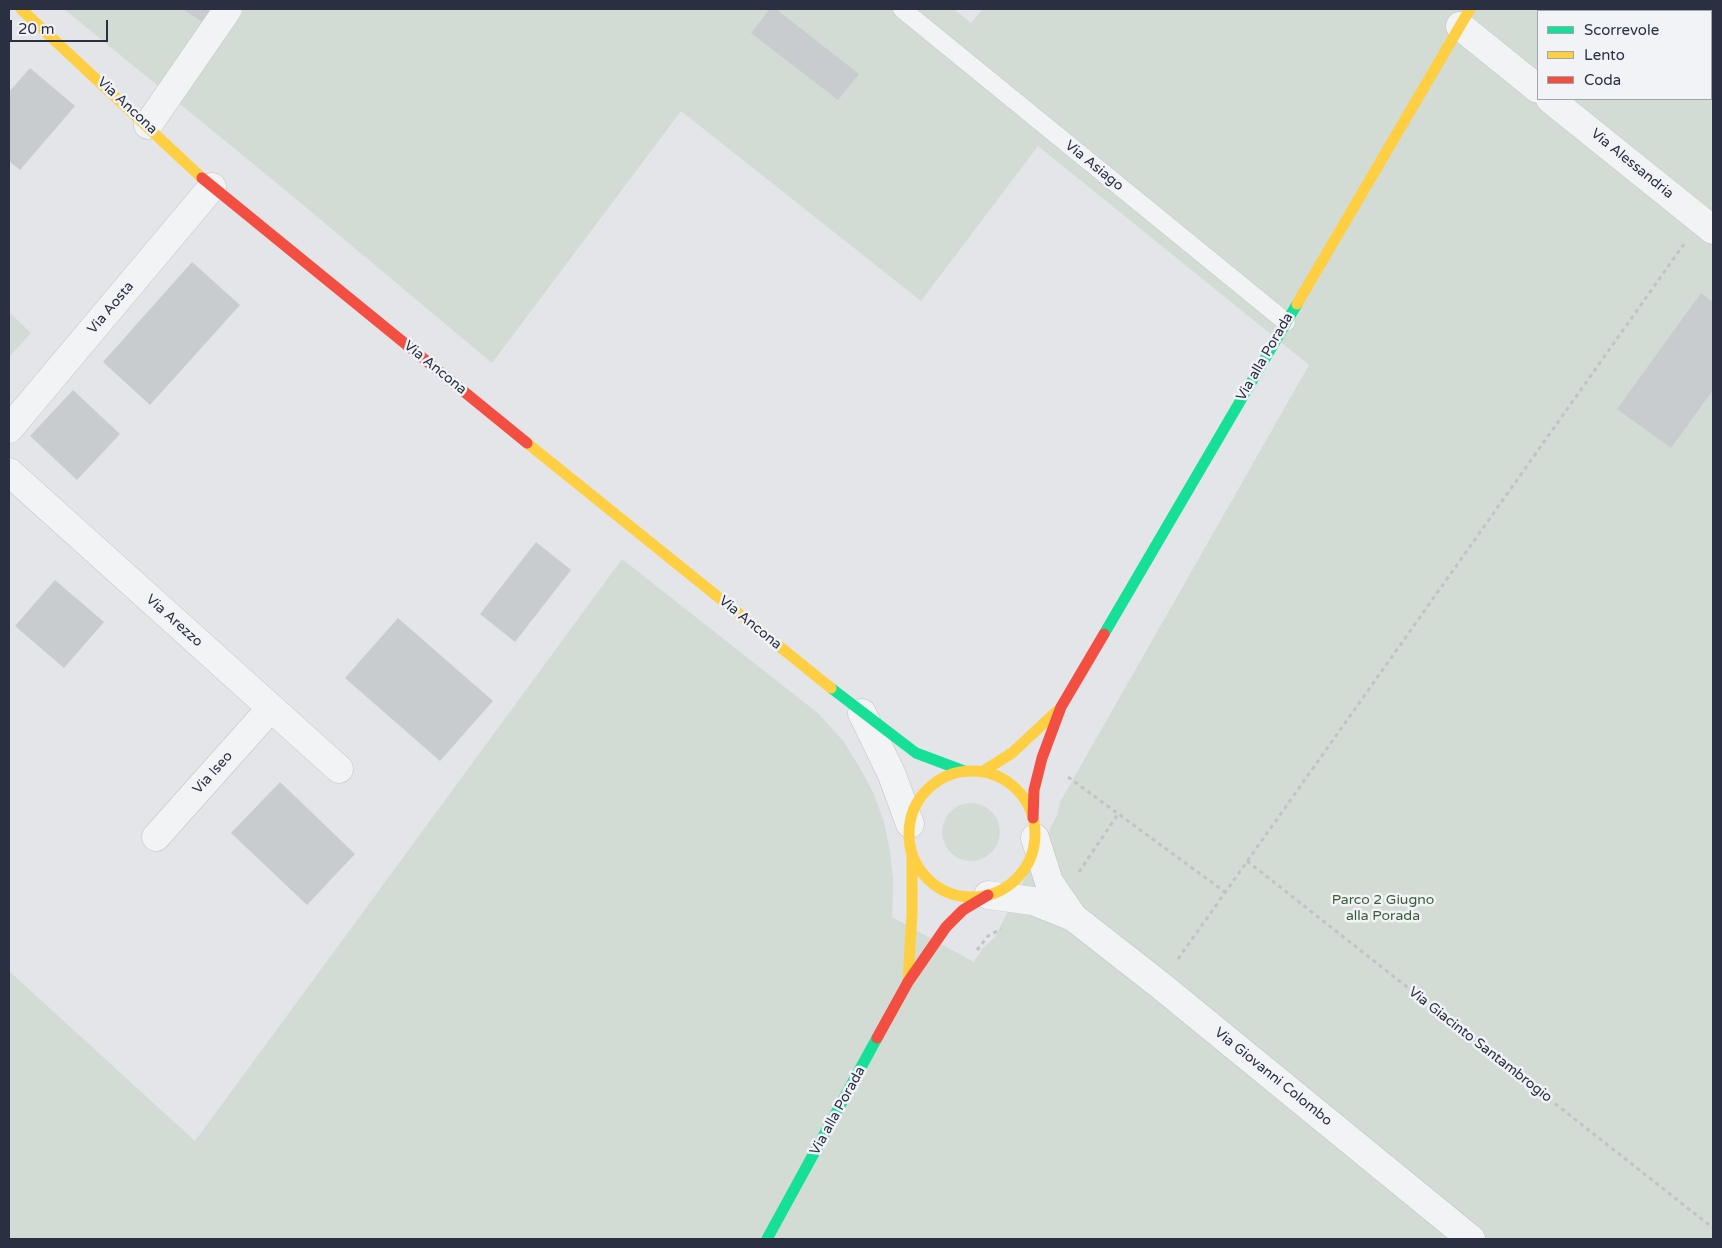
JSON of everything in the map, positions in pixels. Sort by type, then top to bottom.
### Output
[{"type":"street","name":"Via Ancona","points":[[21,9],[148,125],[212,187],[862,713],[916,753],[964,772]]},
{"type":"street","points":[[148,125],[228,9]]},
{"type":"street","points":[[1465,18],[1537,88]]},
{"type":"street","name":"Via alla Porada","points":[[1034,828],[1034,790],[1042,758],[1061,706],[1465,18]]},
{"type":"street","name":"Via Alessandria","points":[[1551,100],[1707,225]]},
{"type":"street","name":"Via Aosta","points":[[9,429],[212,187]]},
{"type":"street","name":"Via Arezzo","points":[[9,472],[339,769]]},
{"type":"street","name":"Via alla Porada","points":[[982,772],[1012,754],[1061,706]]},
{"type":"street","name":"Via Iseo","points":[[156,837],[270,708]]},
{"type":"street","name":"Via Ancona","points":[[862,713],[885,760],[910,824]]},
{"type":"street","points":[[964,772],[982,772],[999,777],[1013,786],[1025,799],[1034,828],[1030,858],[1020,875],[1005,888],[988,895],[970,897],[954,894],[940,888],[928,879],[918,867],[912,854],[909,839],[910,824],[914,809],[922,795],[933,784],[947,776],[964,772]]},
{"type":"street","name":"Via Giovanni Colombo","points":[[1034,828],[1048,882],[1073,917]]},
{"type":"street","name":"Via alla Porada","points":[[908,982],[912,913],[912,854]]},
{"type":"street","name":"Via alla Porada","points":[[767,1239],[908,982],[946,927],[963,910],[988,895]]},
{"type":"street","name":"Via Giovanni Colombo","points":[[988,895],[1033,901],[1073,917],[1160,985],[1471,1239]]},
{"type":"lane","name":"Via Asiago","points":[[902,9],[1286,322]]},
{"type":"path","points":[[1160,985],[1247,861],[1707,225]]},
{"type":"path","points":[[1067,776],[1225,892]]},
{"type":"path","points":[[1077,875],[1118,814]]},
{"type":"path","name":"Via Giacinto Santambrogio","points":[[1247,861],[1713,1228]]},
{"type":"path","points":[[977,950],[988,936],[1006,926]]},
{"type":"green space","name":"Parco 2 Giugno alla Porada","points":[[64,9],[954,9],[971,23],[983,9],[1713,9],[1713,1239],[9,1239],[9,971],[195,1141],[622,559],[819,714],[844,742],[874,794],[884,822],[893,880],[892,917],[974,962],[982,949],[995,937],[1057,815],[1060,802],[1309,365],[1038,146],[921,301],[681,111],[492,363]]},
{"type":"green space","points":[[9,312],[31,333],[9,357]]},
{"type":"green space","points":[[965,803],[977,803],[987,807],[996,816],[1000,838],[992,853],[977,861],[965,861],[955,857],[946,848],[942,838],[942,826],[946,816],[955,807]]},
{"type":"building","points":[[182,9],[214,9],[204,23]]},
{"type":"building","points":[[770,9],[776,9],[859,74],[838,100],[751,33]]},
{"type":"building","points":[[30,68],[75,106],[20,170],[9,161],[9,92]]},
{"type":"building","points":[[192,262],[240,305],[150,405],[103,362]]},
{"type":"building","points":[[1701,293],[1713,302],[1713,390],[1671,448],[1617,409]]},
{"type":"building","points":[[73,390],[120,434],[77,480],[30,436]]},
{"type":"building","points":[[536,542],[571,570],[515,642],[480,614]]},
{"type":"building","points":[[55,580],[104,622],[64,668],[15,626]]},
{"type":"building","points":[[398,618],[493,701],[440,761],[345,678]]},
{"type":"building","points":[[280,782],[355,854],[307,905],[231,833]]},
{"type":"traffic: fast","points":[[1104,634],[1297,304]]},
{"type":"traffic: fast","points":[[831,688],[916,753],[964,771]]},
{"type":"traffic: fast","points":[[767,1239],[877,1038]]},
{"type":"traffic: slow","points":[[21,9],[202,178]]},
{"type":"traffic: slow","points":[[1297,304],[1470,9]]},
{"type":"traffic: slow","points":[[527,443],[831,688]]},
{"type":"traffic: slow","points":[[982,772],[1012,753],[1057,711]]},
{"type":"traffic: slow","points":[[972,771],[996,776],[1016,790],[1030,810],[1035,834],[1030,858],[1016,878],[996,892],[972,897],[948,892],[928,878],[914,858],[909,834],[914,810],[928,790],[948,776],[972,771]]},
{"type":"traffic: slow","points":[[908,982],[912,913],[912,854]]},
{"type":"traffic: jam","points":[[202,178],[527,443]]},
{"type":"traffic: jam","points":[[1033,818],[1034,790],[1042,758],[1061,707],[1104,634]]},
{"type":"traffic: jam","points":[[877,1038],[908,982],[946,927],[963,910],[988,895]]}]
